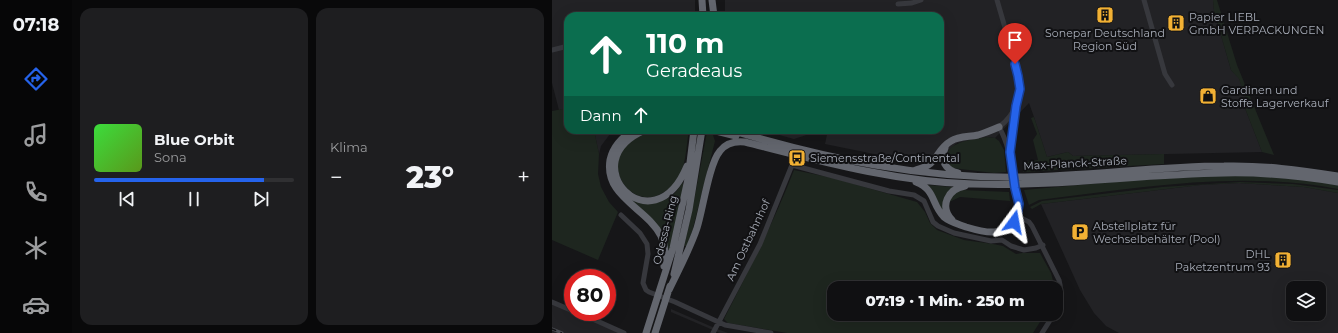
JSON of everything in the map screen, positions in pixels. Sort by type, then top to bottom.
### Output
[{"type":"highway","points":[[702,0],[703,12]]},
{"type":"highway","points":[[710,12],[711,0]]},
{"type":"highway","points":[[711,0],[713,12]]},
{"type":"highway","points":[[999,127],[979,134],[952,140],[931,164],[911,175],[927,189],[943,216],[955,223],[984,232],[994,232],[1002,231],[1011,225],[1017,216]]},
{"type":"highway","points":[[628,134],[623,137],[614,148],[610,162],[610,174],[619,192],[653,224],[664,243],[665,260],[660,291]]},
{"type":"highway","points":[[638,134],[627,141],[620,149],[615,167],[620,185],[632,196],[639,199],[650,200],[663,198],[675,189],[683,176],[692,151]]},
{"type":"highway","name":"Odessa-Ring","points":[[655,333],[667,298],[689,210],[697,140],[695,134]]},
{"type":"highway","name":"Odessa-Ring","points":[[646,333],[673,248],[682,210],[692,151],[700,134]]},
{"type":"highway","points":[[727,134],[799,156]]},
{"type":"highway","points":[[745,134],[768,140]]},
{"type":"highway","points":[[753,134],[768,140]]},
{"type":"highway","name":"Max-Planck-Straße","points":[[768,140],[843,160],[911,175],[973,184],[1007,180],[1224,173],[1282,175],[1338,182]]},
{"type":"highway","points":[[669,290],[691,245],[715,160],[720,151],[732,143],[745,142],[799,156]]},
{"type":"highway","points":[[947,144],[943,159],[948,169],[952,172],[974,176]]},
{"type":"highway","name":"Max-Planck-Straße","points":[[799,156],[870,172],[911,175],[974,176],[1007,180]]},
{"type":"highway","name":"Max-Planck-Straße","points":[[1024,180],[1187,167],[1225,166],[1283,168],[1338,176]]},
{"type":"highway","points":[[955,223],[950,218],[946,210],[945,204],[947,198],[950,193],[959,187],[973,184]]},
{"type":"street","points":[[898,4],[912,3],[921,0]]},
{"type":"street","points":[[997,0],[1018,76],[1020,89],[1016,106],[1010,152]]},
{"type":"street","points":[[1144,0],[1165,74],[1172,85]]},
{"type":"street","points":[[552,50],[564,47]]},
{"type":"street","points":[[1016,106],[1008,118],[999,127],[1004,135],[1010,152],[1015,188],[1019,204],[1017,216],[1029,222],[1032,226],[1043,245],[1058,281]]},
{"type":"street","name":"Am Ostbahnhof","points":[[713,333],[760,244],[792,165],[914,195],[924,201],[933,222],[938,226],[954,233],[991,241],[1002,240],[1011,246],[1024,250],[1043,245]]},
{"type":"street","points":[[621,216],[640,233],[647,244],[648,254],[643,278],[643,283],[646,290],[725,325],[771,333]]},
{"type":"street","points":[[552,302],[564,307]]},
{"type":"street","points":[[597,321],[624,333]]},
{"type":"street","points":[[1042,333],[1050,321]]},
{"type":"shaded area","points":[[552,0],[695,0],[695,12],[564,12],[564,109],[559,110],[552,83]]},
{"type":"shaded area","points":[[725,0],[1213,0],[1214,11],[1231,70],[1239,78],[1246,100],[1243,103],[1262,152],[1073,156],[1068,152],[1047,157],[1029,103],[995,138],[987,137],[957,143],[948,151],[947,156],[921,158],[879,155],[825,144],[827,134],[944,134],[944,12],[725,12]]},
{"type":"shaded area","points":[[1213,0],[1217,0],[1237,65],[1274,155],[1262,152],[1243,103],[1246,100],[1239,79],[1231,70],[1214,11]]},
{"type":"shaded area","points":[[564,109],[564,134],[595,134],[599,154],[598,174],[601,187],[609,202],[618,212],[598,260],[552,240],[552,111]]},
{"type":"shaded area","points":[[1034,117],[1047,157],[1068,152],[1073,156],[1164,154],[1164,164],[1023,172],[1023,163],[1038,160],[1033,140],[1037,134],[1031,118]]},
{"type":"shaded area","points":[[595,134],[610,134],[601,146],[599,154]]},
{"type":"shaded area","points":[[688,134],[682,171],[676,183],[674,186],[653,197],[643,197],[634,194],[626,187],[621,179],[618,169],[618,158],[625,145],[643,135]]},
{"type":"shaded area","points":[[707,134],[711,134],[713,135],[715,141],[692,232],[687,246],[684,246]]},
{"type":"shaded area","points":[[776,134],[810,134],[794,139]]},
{"type":"shaded area","points":[[987,137],[995,138],[999,141],[1004,150],[1006,172],[994,173],[952,168],[948,160],[947,153],[951,148],[956,144]]},
{"type":"shaded area","points":[[794,170],[833,178],[917,202],[925,212],[930,223],[937,230],[964,240],[1003,246],[1016,254],[1040,253],[1051,273],[1053,281],[827,281],[827,321],[1041,321],[1033,333],[787,333],[728,323],[724,319],[770,227]]},
{"type":"shaded area","points":[[1223,175],[1281,177],[1338,185],[1338,189],[1263,181],[1226,181],[1151,186],[1039,200],[1029,205],[1024,190],[1123,181]]},
{"type":"shaded area","points":[[1240,182],[1293,184],[1338,190],[1338,193],[1304,187],[1239,183],[1200,185],[1041,204],[1032,209],[1030,207],[1042,201],[1162,187]]},
{"type":"shaded area","points":[[682,183],[684,184],[670,249],[667,249],[666,244],[627,196],[650,201],[664,200],[670,197]]},
{"type":"shaded area","points":[[1239,183],[1304,187],[1338,193],[1338,333],[1119,333],[1106,326],[1094,313],[1080,290],[1041,204],[1200,185]]},
{"type":"shaded area","points":[[927,185],[953,187],[945,196],[944,213]]},
{"type":"shaded area","points":[[962,190],[1009,192],[1010,201],[960,197],[947,203],[951,195]]},
{"type":"shaded area","points":[[552,303],[564,308],[564,321],[593,321],[620,333],[552,333]]},
{"type":"shaded area","points":[[671,309],[728,333],[720,333],[671,312]]},
{"type":"railway","points":[[552,329],[562,333]]},
{"type":"place","name":"Sonepar Deutschland Region Süd","points":[[1105,15]]},
{"type":"place","name":"Papier LIEBL GmbH VERPACKUNGEN","points":[[1176,23]]},
{"type":"place","name":"Gardinen und Stoffe Lagerverkauf","points":[[1208,96]]},
{"type":"place","name":"Siemensstraße/Continental","points":[[797,158]]},
{"type":"place","name":"Abstellplatz für Wechselbehälter (Pool)","points":[[1080,232]]},
{"type":"place","name":"DHL Paketzentrum 93","points":[[1283,260]]},
{"type":"route","points":[[1014,222],[1019,210],[1019,204],[1015,188],[1010,152],[1013,122],[1020,89],[1015,64]]}]
